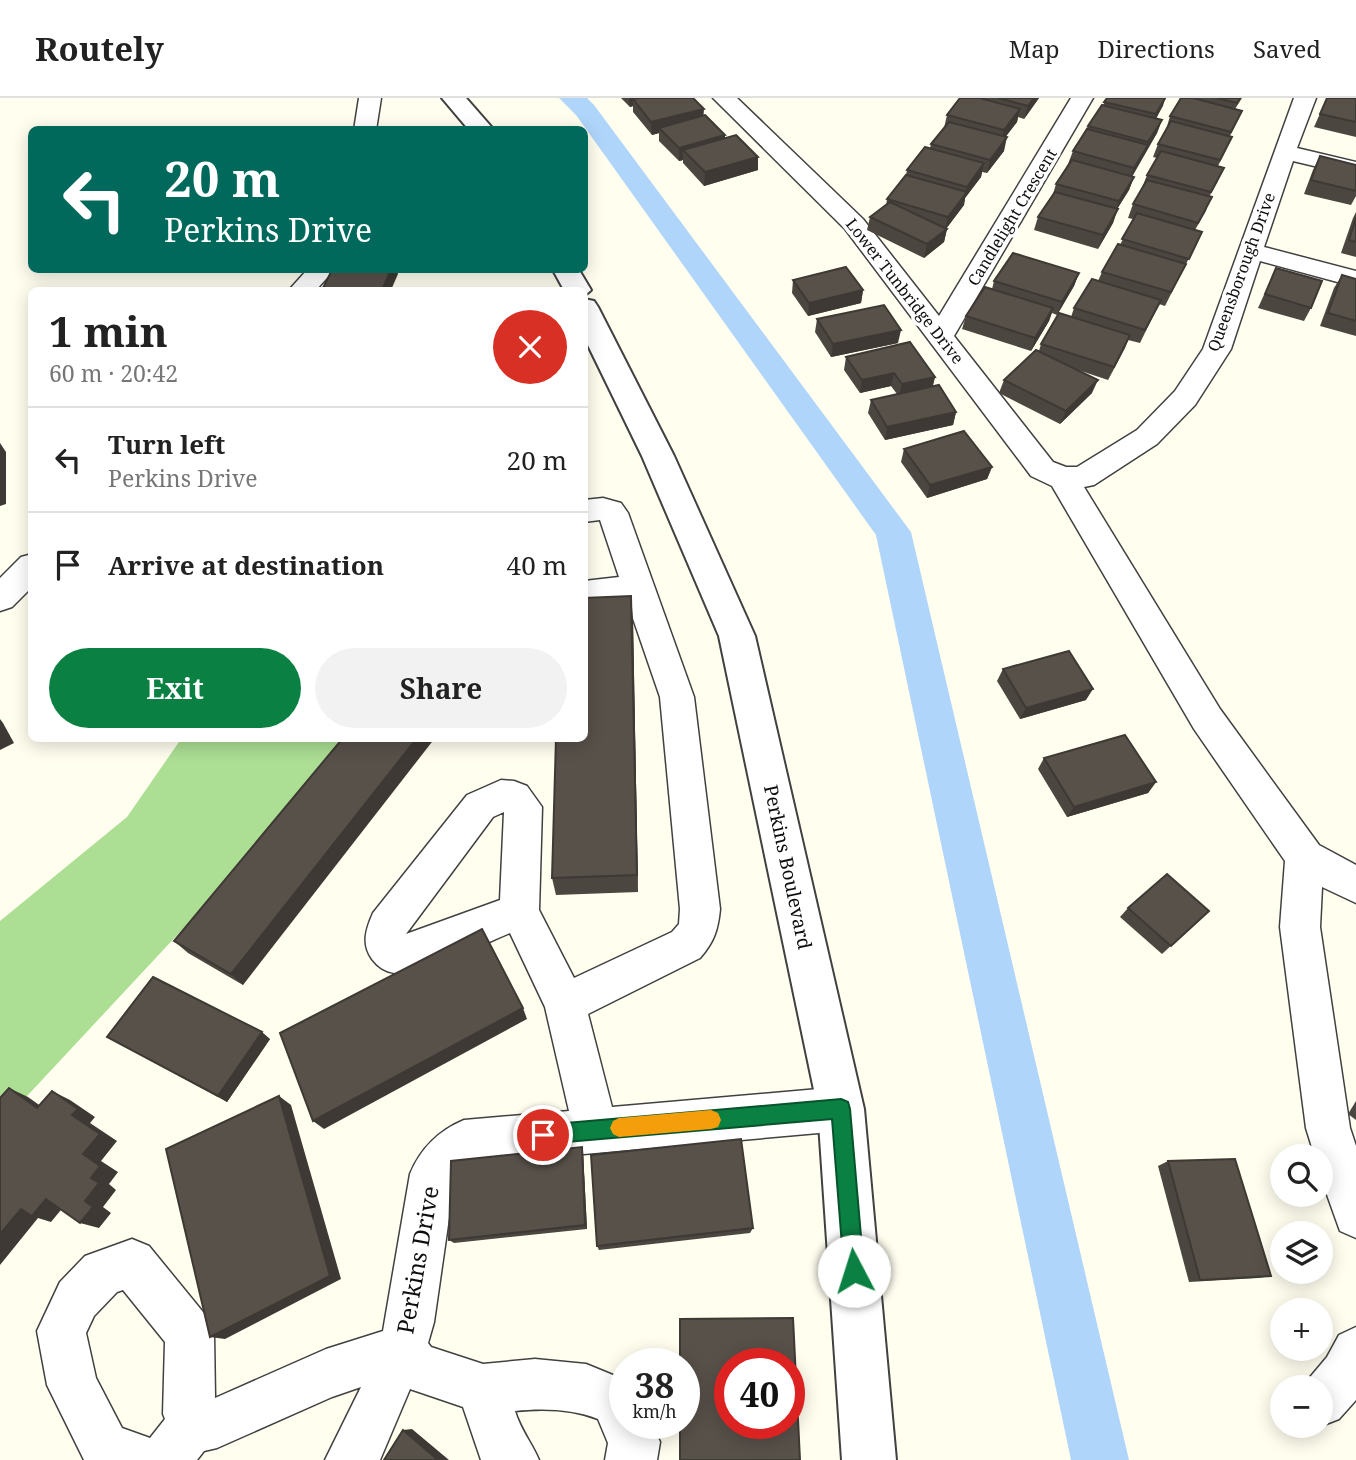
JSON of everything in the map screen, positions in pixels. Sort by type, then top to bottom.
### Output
[{"type":"street","points":[[366,126],[370,98]]},
{"type":"street","points":[[454,98],[478,126]]},
{"type":"street","name":"Lower Tunbridge Drive","points":[[724,98],[854,224],[1052,473],[1207,719],[1305,857]]},
{"type":"street","name":"Candlelight Crescent","points":[[941,335],[1082,98]]},
{"type":"street","name":"Queensborough Drive","points":[[1052,473],[1083,477],[1147,437],[1185,398],[1217,349],[1305,98]]},
{"type":"street","points":[[1284,152],[1356,169]]},
{"type":"street","points":[[1251,251],[1356,279]]},
{"type":"street","points":[[305,287],[318,273]]},
{"type":"street","name":"Perkins Boulevard","points":[[588,315],[658,456],[737,636],[841,1109],[869,1460]]},
{"type":"street","points":[[565,1004],[686,945],[698,931],[700,909],[677,697],[613,513],[608,509],[588,510]]},
{"type":"street","points":[[0,598],[28,570]]},
{"type":"street","points":[[588,594],[640,587]]},
{"type":"street","points":[[1356,885],[1305,857],[1300,928],[1328,1128],[1356,1215]]},
{"type":"street","points":[[519,911],[565,1004],[596,1130]]},
{"type":"street","name":"Perkins Drive","points":[[609,1398],[586,1389],[535,1384],[483,1390],[415,1366],[402,1349],[410,1322],[433,1174],[447,1156],[464,1142],[841,1109]]},
{"type":"street","points":[[140,1460],[105,1448],[72,1385],[69,1371],[61,1331],[77,1299],[102,1273],[132,1263],[190,1334],[188,1413],[203,1426],[217,1423],[326,1374],[402,1349]]},
{"type":"street","points":[[351,1460],[366,1435],[402,1349]]},
{"type":"street","points":[[1333,1388],[1345,1375],[1356,1352]]},
{"type":"street","points":[[483,1390],[498,1440],[513,1460]]},
{"type":"street","points":[[165,1460],[196,1421]]},
{"type":"street","name":"Perkins Drive","points":[[631,1460],[633,1439]]},
{"type":"green space","points":[[179,742],[357,742],[0,1125],[0,921],[127,817]]},
{"type":"building","points":[[693,98],[704,109],[651,122],[633,99]]},
{"type":"building","points":[[960,98],[980,98],[1020,109],[1004,130],[947,115]]},
{"type":"building","points":[[998,98],[1034,98],[1028,106]]},
{"type":"building","points":[[1107,98],[1165,98],[1156,114],[1104,102]]},
{"type":"building","points":[[1181,98],[1193,98],[1242,111],[1231,132],[1170,116]]},
{"type":"building","points":[[1217,98],[1240,98],[1237,103]]},
{"type":"building","points":[[1327,98],[1356,98],[1356,122],[1320,114]]},
{"type":"building","points":[[1102,105],[1162,120],[1148,142],[1088,126]]},
{"type":"building","points":[[705,115],[725,135],[679,148],[659,128]]},
{"type":"building","points":[[1171,121],[1232,137],[1220,160],[1158,144]]},
{"type":"building","points":[[949,122],[1007,137],[990,160],[931,144]]},
{"type":"building","points":[[1087,129],[1148,145],[1134,168],[1073,151]]},
{"type":"building","points":[[736,135],[758,157],[705,172],[683,150]]},
{"type":"building","points":[[925,147],[984,163],[967,187],[907,170]]},
{"type":"building","points":[[1161,151],[1224,168],[1211,192],[1147,175]]},
{"type":"building","points":[[1320,156],[1356,165],[1356,191],[1311,180]]},
{"type":"building","points":[[1072,160],[1134,177],[1119,201],[1056,184]]},
{"type":"building","points":[[906,175],[967,192],[948,217],[887,199]]},
{"type":"building","points":[[1147,180],[1212,197],[1198,223],[1133,204]]},
{"type":"building","points":[[1055,192],[1118,209],[1103,235],[1038,217]]},
{"type":"building","points":[[890,202],[947,229],[927,244],[870,217]]},
{"type":"building","points":[[1137,213],[1202,232],[1189,259],[1122,239]]},
{"type":"building","points":[[1356,218],[1356,242],[1349,240]]},
{"type":"building","points":[[1118,244],[1186,264],[1171,292],[1102,272]]},
{"type":"building","points":[[1013,253],[1079,273],[1062,302],[994,281]]},
{"type":"building","points":[[846,267],[863,290],[809,303],[793,280]]},
{"type":"building","points":[[1276,268],[1322,281],[1311,308],[1265,294]]},
{"type":"building","points":[[330,273],[390,273],[383,287],[324,287]]},
{"type":"building","points":[[1342,275],[1356,279],[1356,321],[1328,313]]},
{"type":"building","points":[[1092,279],[1161,300],[1145,330],[1074,308]]},
{"type":"building","points":[[985,287],[1053,308],[1035,338],[966,316]]},
{"type":"building","points":[[884,305],[901,330],[833,344],[817,319]]},
{"type":"building","points":[[1059,313],[1130,335],[1114,367],[1041,344]]},
{"type":"building","points":[[910,342],[935,377],[902,384],[894,373],[862,380],[846,357]]},
{"type":"building","points":[[1036,350],[1098,380],[1066,411],[1004,380]]},
{"type":"building","points":[[939,385],[956,412],[887,427],[871,400]]},
{"type":"building","points":[[964,431],[992,467],[930,485],[904,449]]},
{"type":"building","points":[[631,596],[637,875],[552,878],[556,742],[588,742],[588,598]]},
{"type":"building","points":[[1069,651],[1093,689],[1026,708],[1003,669]]},
{"type":"building","points":[[1125,735],[1156,782],[1074,807],[1044,758]]},
{"type":"building","points":[[340,742],[414,742],[231,974],[174,941]]},
{"type":"building","points":[[1167,874],[1209,911],[1171,946],[1128,908]]},
{"type":"building","points":[[482,929],[523,1008],[313,1121],[280,1033]]},
{"type":"building","points":[[153,977],[262,1032],[218,1096],[107,1037]]},
{"type":"building","points":[[9,1088],[37,1108],[52,1091],[78,1109],[72,1115],[100,1134],[83,1154],[100,1166],[91,1178],[99,1183],[85,1201],[93,1207],[80,1223],[46,1199],[32,1216],[21,1209],[0,1234],[0,1098]]},
{"type":"building","points":[[279,1096],[330,1276],[210,1337],[166,1149]]},
{"type":"building","points":[[741,1139],[753,1228],[597,1246],[591,1155]]},
{"type":"building","points":[[582,1147],[585,1225],[449,1240],[451,1161]]},
{"type":"building","points":[[1235,1159],[1270,1276],[1200,1280],[1168,1161]]},
{"type":"building","points":[[793,1318],[794,1348],[714,1348],[714,1439],[799,1439],[800,1460],[680,1460],[680,1439],[700,1439],[700,1348],[680,1348],[680,1319]]},
{"type":"building","points":[[403,1430],[438,1460],[384,1460]]},
{"type":"waterway","points":[[572,98],[585,110],[893,532],[1100,1460]]},
{"type":"slow traffic","points":[[619,1128],[711,1120]]},
{"type":"route","points":[[543,1135],[841,1109],[854,1271]]}]
